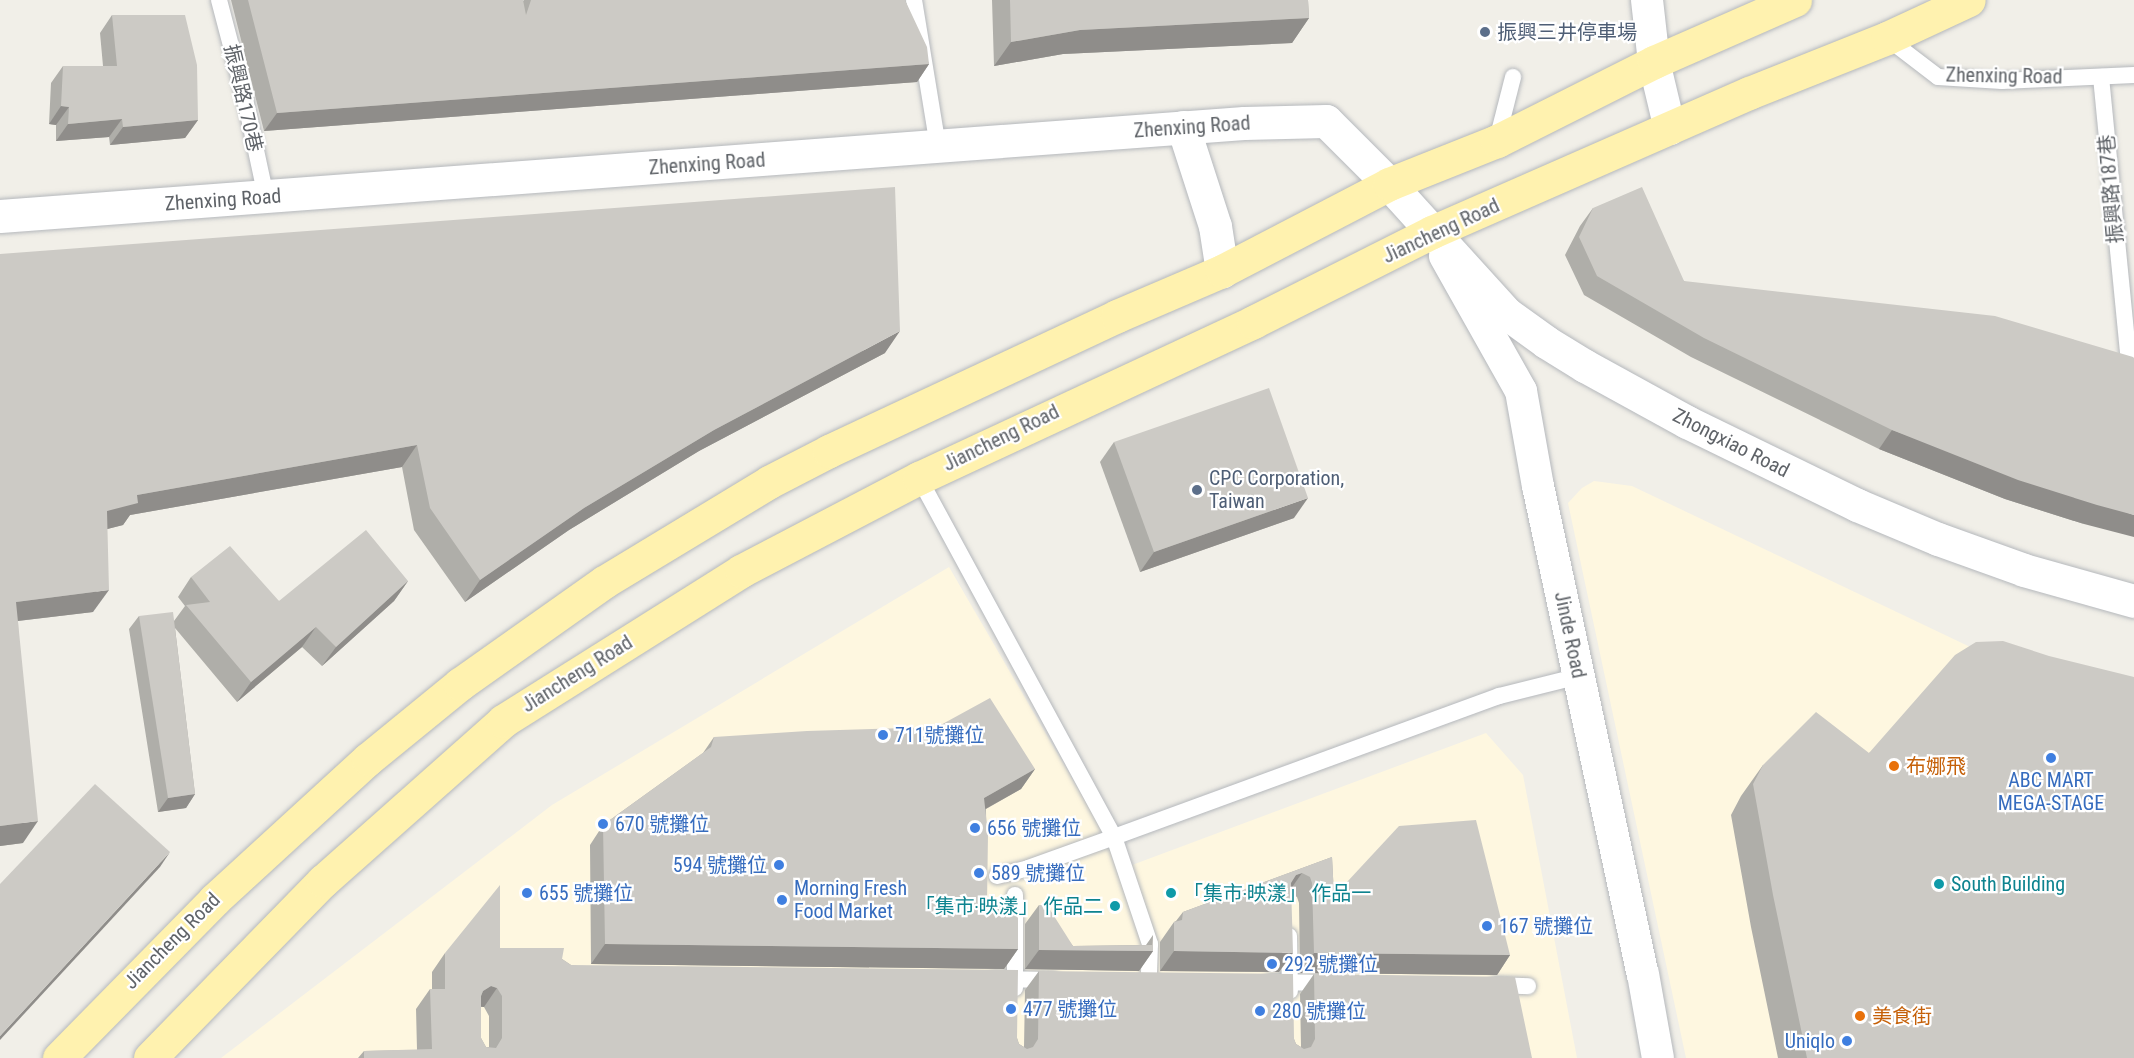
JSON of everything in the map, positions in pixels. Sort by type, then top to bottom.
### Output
[{"type":"main road","name":"Jiancheng Road","points":[[150,1058],[323,881],[503,721],[741,571],[919,478],[1252,322],[1432,232],[1749,93],[1887,38],[1969,0]]},
{"type":"main road","name":"Jiancheng Road","points":[[59,1058],[214,900],[369,759],[460,684],[604,582],[769,482],[829,451],[1118,316],[1222,271],[1389,184],[1497,141],[1776,4]]},
{"type":"main road","name":"Zhenxing Road","points":[[0,216],[1289,120],[1326,121],[1389,184]]},
{"type":"main road","points":[[1182,127],[1215,226],[1222,271]]},
{"type":"main road","name":"Zhongxiao Road","points":[[1389,184],[1506,313],[1556,348],[1687,422],[1789,473],[1938,539],[2070,585],[2134,601]]},
{"type":"street","points":[[1647,0],[1654,62],[1670,129]]},
{"type":"street","name":"Jinde Road","points":[[1432,232],[1521,390],[1538,486],[1658,1058]]},
{"type":"lane","name":"振興路170巷","points":[[219,0],[245,99],[266,197]]},
{"type":"lane","points":[[914,0],[938,147]]},
{"type":"lane","name":"Zhenxing Road","points":[[1887,38],[1938,77],[2001,81],[2134,75]]},
{"type":"lane","points":[[1497,141],[1513,77]]},
{"type":"lane","name":"振興路187巷","points":[[2101,77],[2130,372]]},
{"type":"lane","points":[[2117,251],[2134,250]]},
{"type":"lane","points":[[919,478],[1114,837],[1150,944],[1155,981],[1127,981]]},
{"type":"lane","points":[[997,876],[1028,868],[1499,696],[1579,676]]},
{"type":"lane","points":[[1015,895],[1015,1002]]},
{"type":"lane","points":[[1288,914],[1290,1004]]},
{"type":"lane","points":[[980,979],[1071,980]]},
{"type":"lane","points":[[1255,982],[1350,983]]},
{"type":"lane","points":[[1481,985],[1528,986]]},
{"type":"shaded area","points":[[1594,481],[1632,486],[1985,654],[2134,1058],[1686,1058],[1568,503],[1582,488]]},
{"type":"shaded area","points":[[949,567],[1124,868],[1486,733],[1523,775],[1577,1058],[221,1058],[552,805]]},
{"type":"building","points":[[248,0],[523,0],[526,15],[531,0],[905,0],[927,47],[929,64],[277,113]]},
{"type":"building","points":[[1010,0],[1308,0],[1309,18],[1080,30],[1011,42]]},
{"type":"building","points":[[112,15],[185,15],[197,65],[198,120],[123,127],[122,119],[68,124],[69,107],[61,106],[63,66],[117,66]]},
{"type":"building","points":[[895,187],[900,331],[714,430],[584,508],[480,580],[430,508],[417,445],[137,495],[138,503],[107,511],[109,590],[16,602],[38,821],[0,826],[0,254]]},
{"type":"building","points":[[1642,187],[1684,281],[1995,316],[2133,357],[2134,515],[2018,480],[1892,430],[1704,338],[1597,276],[1579,237],[1593,208]]},
{"type":"building","name":"CPC Corporation, Taiwan","points":[[1269,388],[1308,498],[1154,552],[1114,442]]},
{"type":"building","points":[[366,530],[408,581],[336,647],[316,627],[251,682],[186,605],[210,602],[191,577],[230,546],[279,601]]},
{"type":"building","points":[[173,612],[195,794],[168,798],[139,616]]},
{"type":"building","name":"South Building","points":[[2003,641],[2049,656],[2134,677],[2134,1058],[1807,1058],[1773,895],[1753,784],[1763,765],[1816,712],[1869,753],[1955,655],[1976,642]]},
{"type":"building","points":[[990,698],[1035,769],[984,798],[988,834],[987,904],[1018,905],[1018,949],[605,944],[603,825],[711,747],[714,737],[807,731],[937,727]]},
{"type":"building","points":[[95,784],[170,852],[0,1036],[0,884]]},
{"type":"building","points":[[1476,820],[1510,955],[1314,953],[1312,883],[1310,877],[1302,873],[1296,875],[1291,883],[1293,953],[1174,951],[1174,922],[1182,920],[1183,912],[1332,857],[1334,896],[1399,826]]},
{"type":"building","points":[[500,885],[500,948],[564,948],[562,959],[571,965],[1018,970],[1017,1038],[1019,1044],[1027,1049],[1033,1047],[1038,1039],[1039,971],[1293,974],[1294,1039],[1296,1044],[1304,1049],[1311,1047],[1315,1039],[1314,974],[1515,977],[1532,1058],[364,1058],[364,1051],[432,1049],[430,989],[445,989],[445,953]],"holes":[[[491,986],[497,988],[502,996],[502,1038],[496,1048],[486,1047],[481,1038],[481,996],[483,991]]]},
{"type":"building","points":[[1039,905],[1047,905],[1073,946],[1152,945],[1153,935],[1153,951],[1039,950]]},
{"type":"place","name":"振興三井停車場","points":[[1485,32]]},
{"type":"place","name":"CPC Corporation, Taiwan","points":[[1197,490]]},
{"type":"place","name":"711號攤位","points":[[883,735]]},
{"type":"place","name":"ABC MART MEGA-STAGE","points":[[2051,758]]},
{"type":"place","name":"布娜飛","points":[[1894,766]]},
{"type":"place","name":"670 號攤位","points":[[603,824]]},
{"type":"place","name":"656 號攤位","points":[[975,828]]},
{"type":"place","name":"594 號攤位","points":[[779,865]]},
{"type":"place","name":"589 號攤位","points":[[979,873]]},
{"type":"place","name":"South Building","points":[[1939,884]]},
{"type":"place","name":"655 號攤位","points":[[527,893]]},
{"type":"place","name":"「集市‧映漾」 作品一","points":[[1171,893]]},
{"type":"place","name":"Morning Fresh Food Market","points":[[782,900]]},
{"type":"place","name":"「集市‧映漾」 作品二","points":[[1115,906]]},
{"type":"place","name":"167 號攤位","points":[[1487,926]]},
{"type":"place","name":"292 號攤位","points":[[1272,964]]},
{"type":"place","name":"477 號攤位","points":[[1011,1009]]},
{"type":"place","name":"280 號攤位","points":[[1260,1011]]},
{"type":"place","name":"美食街","points":[[1860,1016]]},
{"type":"place","name":"Uniqlo","points":[[1847,1041]]}]
